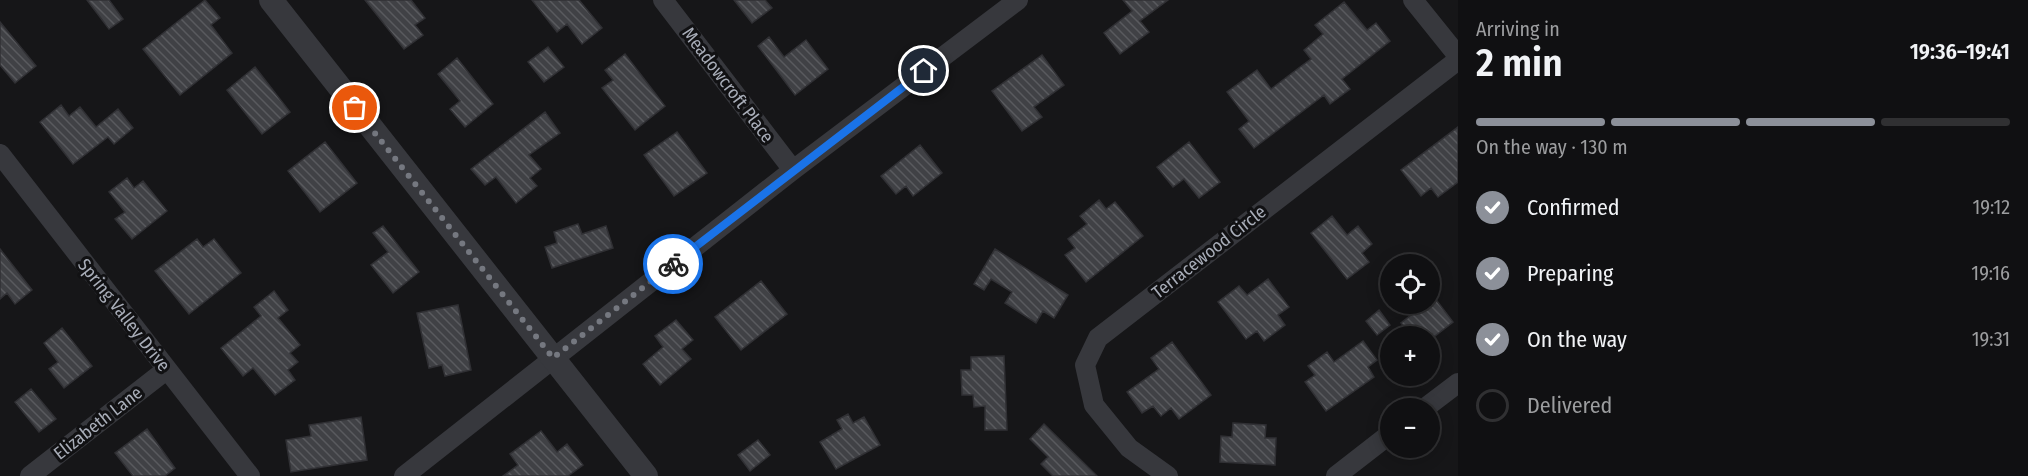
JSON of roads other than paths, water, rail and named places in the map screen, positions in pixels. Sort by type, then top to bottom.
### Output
[{"type":"street","points":[[271,0],[646,476]]},
{"type":"street","name":"Meadowcroft Place","points":[[663,0],[793,170]]},
{"type":"street","points":[[404,476],[793,170],[1018,0]]},
{"type":"street","points":[[1413,0],[1458,58]]},
{"type":"street","name":"Terracewood Circle","points":[[1168,476],[1129,448],[1094,405],[1084,365],[1098,338],[1458,58]]},
{"type":"street","name":"Spring Valley Drive","points":[[0,153],[250,476]]},
{"type":"street","name":"Elizabeth Lane","points":[[30,476],[166,370]]},
{"type":"street","points":[[1438,398],[1458,383]]},
{"type":"street","points":[[1336,476],[1380,442]]}]
